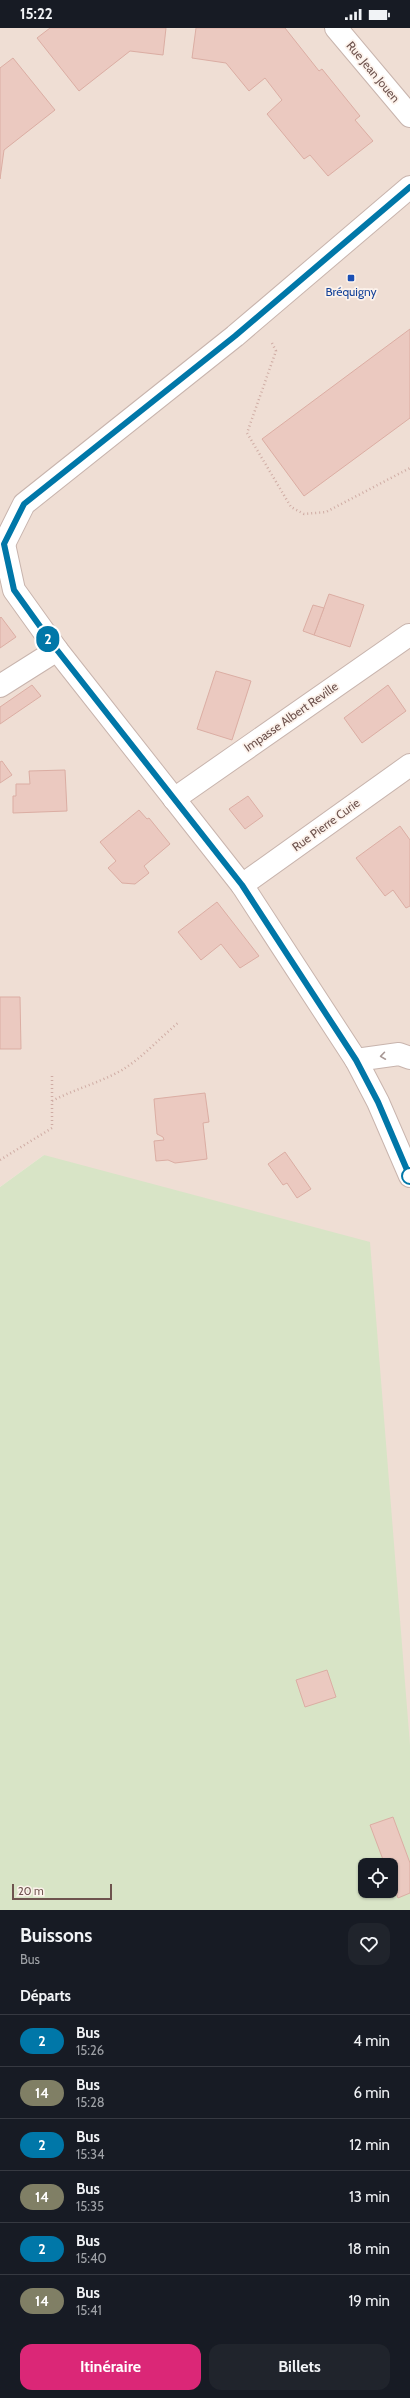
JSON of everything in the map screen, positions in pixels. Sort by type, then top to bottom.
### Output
[{"type":"street","name":"Rue Jean Jouen","points":[[336,28],[410,116]]},
{"type":"street","points":[[410,187],[235,336],[24,504],[2,542],[14,590],[57,650],[242,885],[356,1060],[406,1153],[410,1176]]},
{"type":"street","name":"Impasse Albert Reville","points":[[174,799],[409,635]]},
{"type":"street","points":[[0,686],[57,650]]},
{"type":"street","name":"Rue Pierre Curie","points":[[242,885],[410,765]]},
{"type":"street","points":[[356,1060],[400,1054],[410,1058]]},
{"type":"path","points":[[256,317],[276,351],[247,433],[291,507],[304,514],[326,512],[410,468]]},
{"type":"path","points":[[52,1101],[74,1089],[99,1082],[124,1068],[179,1022]]},
{"type":"path","points":[[0,1160],[52,1128],[52,1074]]},
{"type":"shaded area","points":[[0,28],[410,28],[410,1745],[44,1155],[0,1187]]},
{"type":"green space","points":[[44,1155],[370,1242],[410,1745],[410,1910],[0,1910],[0,1187]]},
{"type":"building","points":[[50,28],[166,28],[163,55],[130,51],[79,91],[37,38]]},
{"type":"building","points":[[196,28],[285,28],[319,71],[322,69],[360,116],[355,120],[373,141],[328,176],[310,155],[304,159],[267,114],[282,100],[265,78],[249,91],[226,63],[192,58]]},
{"type":"building","points":[[13,58],[55,110],[4,150],[0,179],[0,68]]},
{"type":"building","points":[[410,329],[410,418],[304,496],[262,439]]},
{"type":"building","points":[[329,594],[364,605],[350,647],[314,635]]},
{"type":"building","points":[[313,605],[324,608],[314,635],[303,631]]},
{"type":"building","points":[[1,617],[16,637],[0,648],[0,618]]},
{"type":"building","points":[[216,671],[251,681],[232,740],[197,729]]},
{"type":"building","points":[[32,685],[41,696],[0,724],[0,707]]},
{"type":"building","points":[[388,685],[406,711],[362,743],[344,718]]},
{"type":"building","points":[[2,761],[12,775],[0,783],[0,762]]},
{"type":"building","points":[[65,770],[67,811],[13,813],[13,796],[16,796],[16,784],[30,784],[29,771]]},
{"type":"building","points":[[248,796],[263,816],[245,829],[229,809]]},
{"type":"building","points":[[139,810],[147,819],[149,818],[170,844],[144,866],[149,873],[135,884],[122,883],[108,868],[116,861],[100,842]]},
{"type":"building","points":[[400,826],[410,840],[410,906],[406,908],[393,890],[385,896],[356,858]]},
{"type":"building","points":[[217,902],[259,956],[240,968],[221,944],[201,960],[178,932]]},
{"type":"building","points":[[0,997],[20,997],[21,1049],[0,1049]]},
{"type":"building","points":[[205,1093],[209,1122],[203,1123],[207,1159],[175,1163],[168,1160],[156,1161],[154,1141],[164,1140],[163,1137],[157,1134],[154,1099]]},
{"type":"building","points":[[285,1152],[311,1189],[297,1198],[287,1183],[283,1185],[268,1164]]},
{"type":"building","points":[[327,1670],[336,1697],[305,1707],[296,1680]]},
{"type":"building","points":[[393,1817],[410,1863],[410,1893],[398,1898],[398,1858],[382,1858],[370,1825]]},
{"type":"bus line","name":"2","points":[[410,187],[235,336],[120,426],[24,504],[4,544],[14,590],[57,650],[242,885],[356,1060],[378,1102],[405,1160],[410,1177]]},
{"type":"place","name":"Bréquigny","points":[[351,278]]}]
